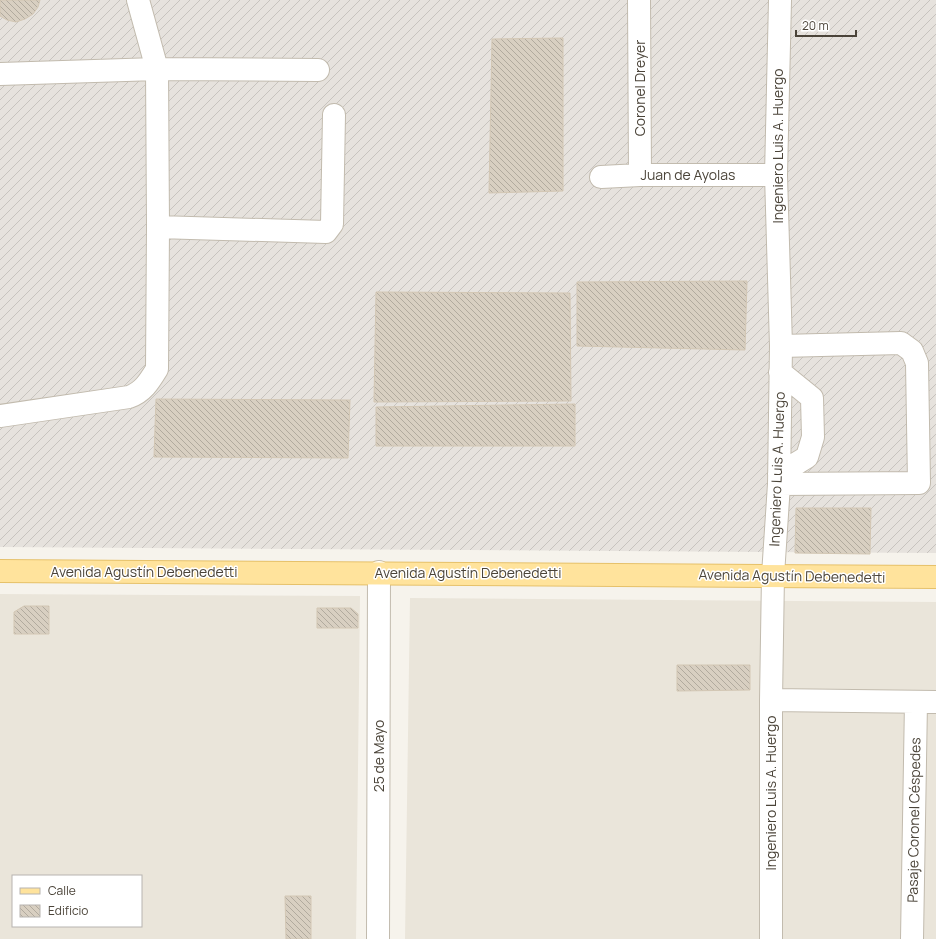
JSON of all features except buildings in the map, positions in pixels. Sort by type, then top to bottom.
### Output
[{"type":"main road","name":"Avenida Agustín Debenedetti","points":[[0,571],[379,572],[773,575],[936,578]]},
{"type":"street","points":[[0,416],[129,397],[137,394],[150,381],[157,369],[157,69],[138,0]]},
{"type":"street","name":"Coronel Dreyer","points":[[639,0],[640,175]]},
{"type":"street","name":"Ingeniero Luis A. Huergo","points":[[771,939],[771,700],[773,575],[779,479],[781,346],[776,175],[780,0]]},
{"type":"street","points":[[0,74],[157,69],[318,70]]},
{"type":"street","points":[[158,227],[326,232],[332,224],[334,115]]},
{"type":"street","name":"Juan de Ayolas","points":[[601,176],[776,175]]},
{"type":"street","points":[[779,479],[919,483],[916,363],[912,351],[901,343],[781,346]]},
{"type":"street","points":[[779,479],[807,457],[813,437],[812,398],[780,372]]},
{"type":"street","name":"25 de Mayo","points":[[378,939],[379,572]]},
{"type":"street","points":[[771,700],[926,702]]},
{"type":"street","name":"Pasaje Coronel Céspedes","points":[[912,939],[926,702]]},
{"type":"shaded area","points":[[0,0],[936,0],[936,553],[0,547]]},
{"type":"shaded area","points":[[0,594],[360,596],[356,939],[0,939]]},
{"type":"shaded area","points":[[410,598],[936,602],[936,939],[405,939]]}]
